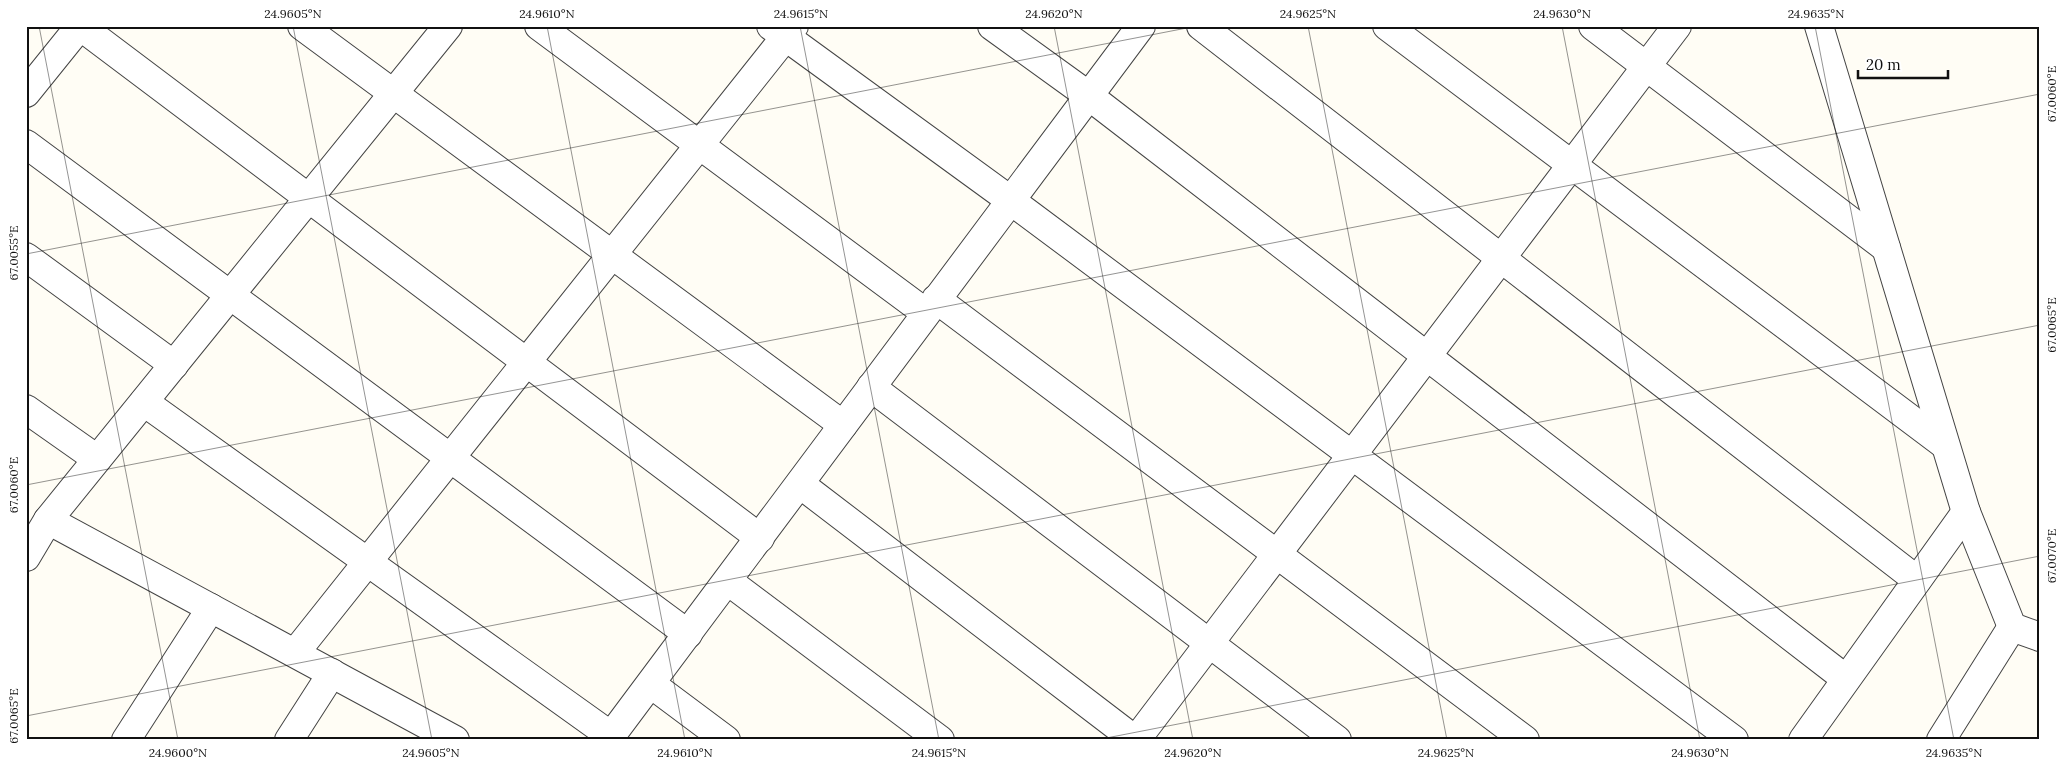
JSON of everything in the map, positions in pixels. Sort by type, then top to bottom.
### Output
[{"type":"street","points":[[26,94],[80,26],[760,538]]},
{"type":"street","points":[[302,26],[843,425]]},
{"type":"street","points":[[26,557],[48,520],[448,26]]},
{"type":"street","points":[[539,26],[699,145],[931,306],[1276,554],[1525,740]]},
{"type":"street","points":[[992,26],[1089,96],[1846,679]]},
{"type":"street","points":[[144,402],[610,738],[1141,26]]},
{"type":"street","points":[[1201,26],[1917,580]]},
{"type":"street","points":[[1387,26],[1945,445]]},
{"type":"street","points":[[1593,26],[1886,248]]},
{"type":"street","points":[[800,484],[1135,740],[1677,26]]},
{"type":"street","points":[[1820,26],[1966,512],[2012,627],[2040,637]]},
{"type":"street","points":[[294,653],[699,145],[783,30],[1734,740]]},
{"type":"street","points":[[26,144],[688,634]]},
{"type":"street","points":[[26,257],[174,365]]},
{"type":"street","points":[[872,387],[1337,740]]},
{"type":"street","points":[[26,409],[98,459]]},
{"type":"street","points":[[1803,740],[1966,512]]},
{"type":"street","points":[[48,520],[450,739]]},
{"type":"street","points":[[728,581],[940,740]]},
{"type":"street","points":[[126,740],[211,608]]},
{"type":"street","points":[[1941,740],[2012,627]]},
{"type":"street","points":[[290,740],[332,674]]},
{"type":"street","points":[[651,684],[726,740]]}]
